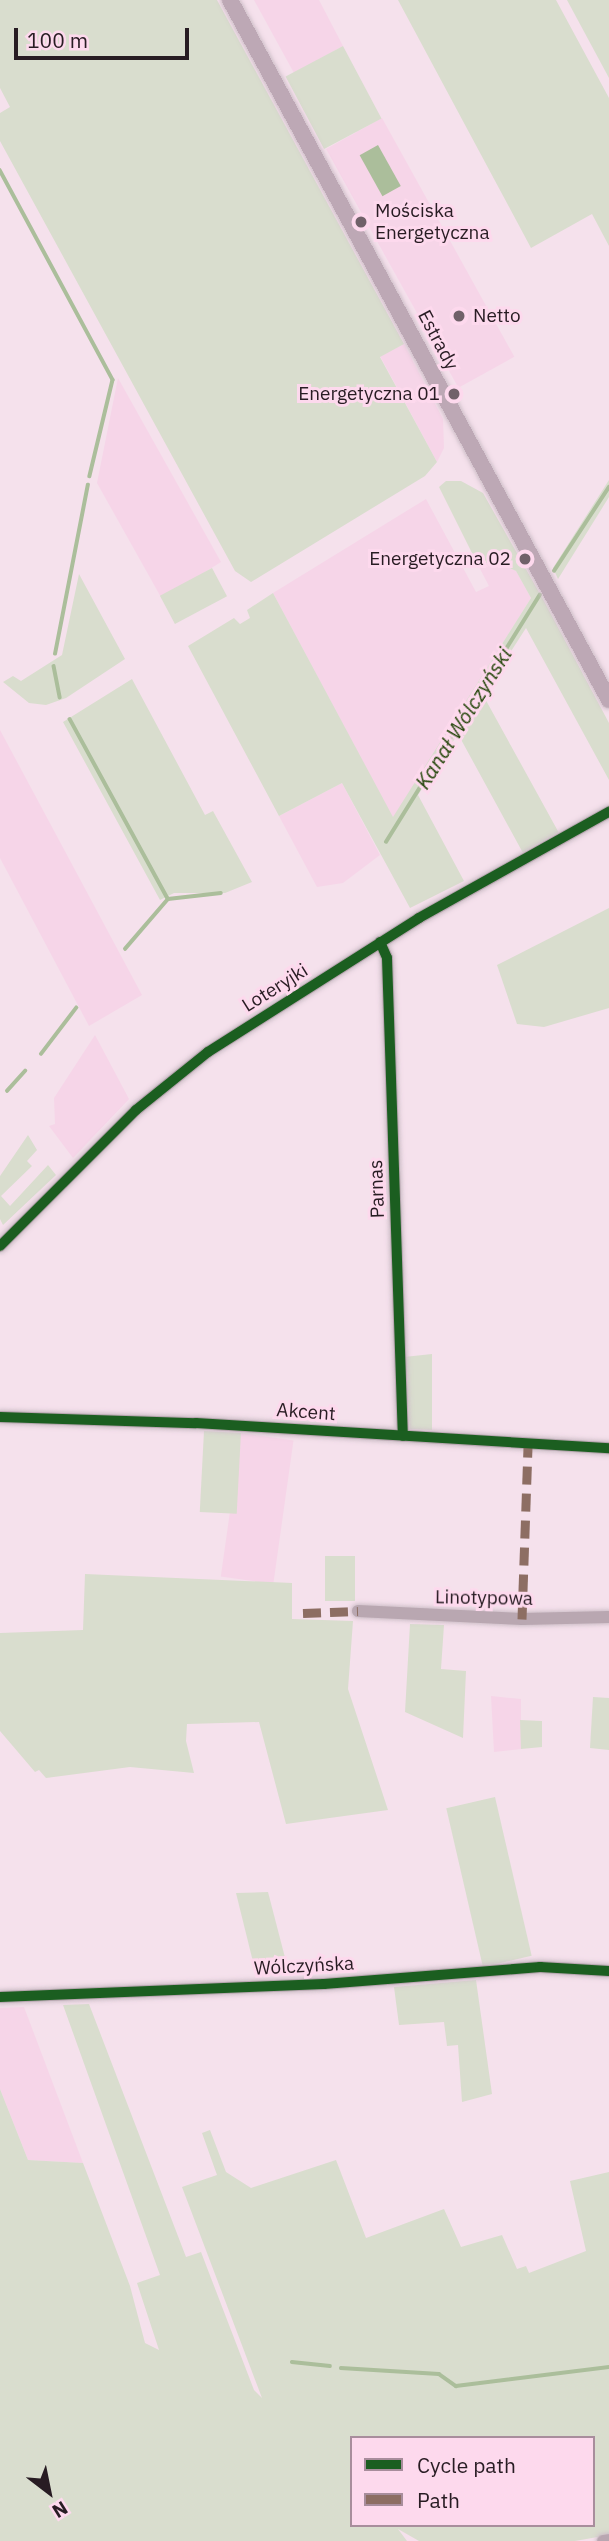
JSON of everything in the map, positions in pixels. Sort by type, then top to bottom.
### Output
[{"type":"main road","name":"Estrady","points":[[230,0],[609,700]]},
{"type":"street","name":"Loteryjki","points":[[0,1246],[174,1078],[235,1034],[380,942],[609,812]]},
{"type":"street","name":"Parnas","points":[[380,942],[387,958],[403,1436]]},
{"type":"street","name":"Akcent","points":[[0,1417],[196,1423],[609,1448]]},
{"type":"street","name":"Linotypowa","points":[[358,1611],[522,1619],[609,1617]]},
{"type":"street","name":"Wólczyńska","points":[[0,1997],[324,1984],[540,1967],[609,1971]]},
{"type":"street","points":[[603,2541],[609,2540]]},
{"type":"shaded area","points":[[0,0],[217,0],[404,344],[380,357],[437,462],[425,476],[251,582],[235,571],[0,141],[0,113],[10,107],[0,88]]},
{"type":"shaded area","points":[[254,0],[319,0],[343,46],[294,73]]},
{"type":"shaded area","points":[[398,0],[556,0],[609,98],[609,246],[592,214],[531,248]]},
{"type":"shaded area","points":[[567,0],[609,0],[609,78]]},
{"type":"shaded area","points":[[343,46],[381,118],[324,149],[286,77]]},
{"type":"shaded area","points":[[382,118],[514,357],[458,388],[326,149]]},
{"type":"shaded area","points":[[378,145],[401,186],[382,196],[360,155]]},
{"type":"shaded area","points":[[404,344],[443,419],[444,448],[437,462],[380,356]]},
{"type":"shaded area","points":[[118,378],[221,562],[162,599],[97,483]]},
{"type":"shaded area","points":[[609,480],[609,497],[558,579],[553,568]]},
{"type":"shaded area","points":[[446,481],[461,481],[483,493],[544,601],[609,723],[609,780],[526,628],[483,695],[559,833],[523,853],[458,734],[418,795],[464,881],[410,908],[342,783],[279,816],[188,646],[234,618],[240,624],[250,618],[247,610],[273,593],[393,817],[531,598],[516,571],[492,560],[479,567],[439,487]]},
{"type":"shaded area","points":[[426,499],[476,592],[489,586],[479,567],[492,560],[516,571],[531,598],[393,818],[273,593]]},
{"type":"shaded area","points":[[212,568],[227,596],[175,624],[160,596]]},
{"type":"shaded area","points":[[79,574],[125,659],[66,698],[46,705],[29,703],[3,682],[13,676],[21,681],[62,655]]},
{"type":"shaded area","points":[[132,679],[205,815],[213,811],[252,882],[225,893],[174,893],[160,900],[63,722]]},
{"type":"shaded area","points":[[0,730],[142,995],[89,1026],[0,858]]},
{"type":"shaded area","points":[[342,783],[380,855],[343,883],[317,887],[279,816]]},
{"type":"shaded area","points":[[609,908],[609,1008],[544,1027],[517,1024],[497,965]]},
{"type":"shaded area","points":[[95,1035],[129,1099],[73,1158],[49,1126],[55,1124],[54,1098]]},
{"type":"shaded area","points":[[28,1135],[37,1150],[27,1161],[32,1166],[1,1196],[10,1206],[48,1165],[56,1175],[3,1225],[0,1219],[0,1176]]},
{"type":"shaded area","points":[[432,1354],[432,1430],[410,1429],[404,1357]]},
{"type":"shaded area","points":[[204,1431],[241,1433],[237,1514],[200,1512]]},
{"type":"shaded area","points":[[241,1433],[293,1440],[273,1584],[221,1577]]},
{"type":"shaded area","points":[[325,1556],[355,1556],[355,1601],[325,1601]]},
{"type":"shaded area","points":[[85,1574],[292,1583],[292,1619],[353,1621],[348,1689],[388,1810],[286,1824],[259,1722],[187,1724],[186,1741],[194,1773],[130,1767],[46,1778],[39,1770],[35,1772],[0,1731],[0,1633],[83,1630]]},
{"type":"shaded area","points":[[410,1624],[444,1625],[441,1669],[466,1671],[463,1738],[405,1712]]},
{"type":"shaded area","points":[[491,1696],[521,1699],[521,1749],[494,1752]]},
{"type":"shaded area","points":[[593,1697],[609,1698],[609,1750],[590,1748]]},
{"type":"shaded area","points":[[520,1720],[542,1721],[542,1747],[521,1749]]},
{"type":"shaded area","points":[[495,1797],[532,1956],[483,1967],[446,1808]]},
{"type":"shaded area","points":[[268,1892],[289,1973],[256,1974],[236,1893]]},
{"type":"shaded area","points":[[476,1980],[492,2094],[462,2102],[458,2045],[447,2046],[444,2022],[399,2025],[394,1987]]},
{"type":"shaded area","points":[[89,2004],[186,2257],[201,2252],[254,2390],[262,2398],[182,2187],[217,2175],[202,2133],[210,2130],[226,2172],[251,2188],[336,2160],[366,2238],[444,2209],[461,2247],[502,2235],[517,2269],[526,2266],[529,2273],[586,2251],[570,2181],[609,2172],[609,2535],[575,2541],[419,2541],[398,2529],[407,2541],[0,2541],[0,2089],[28,2160],[83,2163],[130,2286],[145,2343],[159,2350],[137,2283],[160,2275],[63,2005]]},
{"type":"shaded area","points":[[24,2007],[83,2163],[28,2160],[0,2089],[0,2008]]},
{"type":"waterway","points":[[0,170],[113,380],[90,476]]},
{"type":"waterway","points":[[55,654],[88,485]]},
{"type":"waterway","name":"Kanał Wólczyński","points":[[554,571],[609,487]]},
{"type":"waterway","name":"Kanał Wólczyński","points":[[386,842],[540,595]]},
{"type":"waterway","points":[[54,666],[60,697]]},
{"type":"waterway","points":[[70,719],[168,899]]},
{"type":"waterway","name":"Kanał Wólczyński","points":[[125,949],[168,899],[221,893]]},
{"type":"waterway","name":"Kanał Wólczyński","points":[[41,1054],[76,1008]]},
{"type":"waterway","name":"Kanał Wólczyński","points":[[7,1091],[25,1071]]},
{"type":"waterway","points":[[292,2362],[330,2366]]},
{"type":"waterway","points":[[341,2368],[439,2374],[456,2386],[609,2367]]},
{"type":"marked path","points":[[522,1619],[528,1443]]},
{"type":"marked path","points":[[303,1613],[358,1611]]},
{"type":"cycle path","points":[[0,1246],[136,1110],[208,1052],[419,918],[609,812]]},
{"type":"cycle path","points":[[380,942],[387,958],[403,1436]]},
{"type":"cycle path","points":[[0,1417],[196,1423],[609,1448]]},
{"type":"cycle path","points":[[0,1997],[324,1984],[540,1967],[609,1971]]},
{"type":"place","name":"Mościska Energetyczna","points":[[361,222]]},
{"type":"place","name":"Netto","points":[[459,316]]},
{"type":"place","name":"Energetyczna 01","points":[[454,394]]},
{"type":"place","name":"Energetyczna 02","points":[[525,559]]}]
